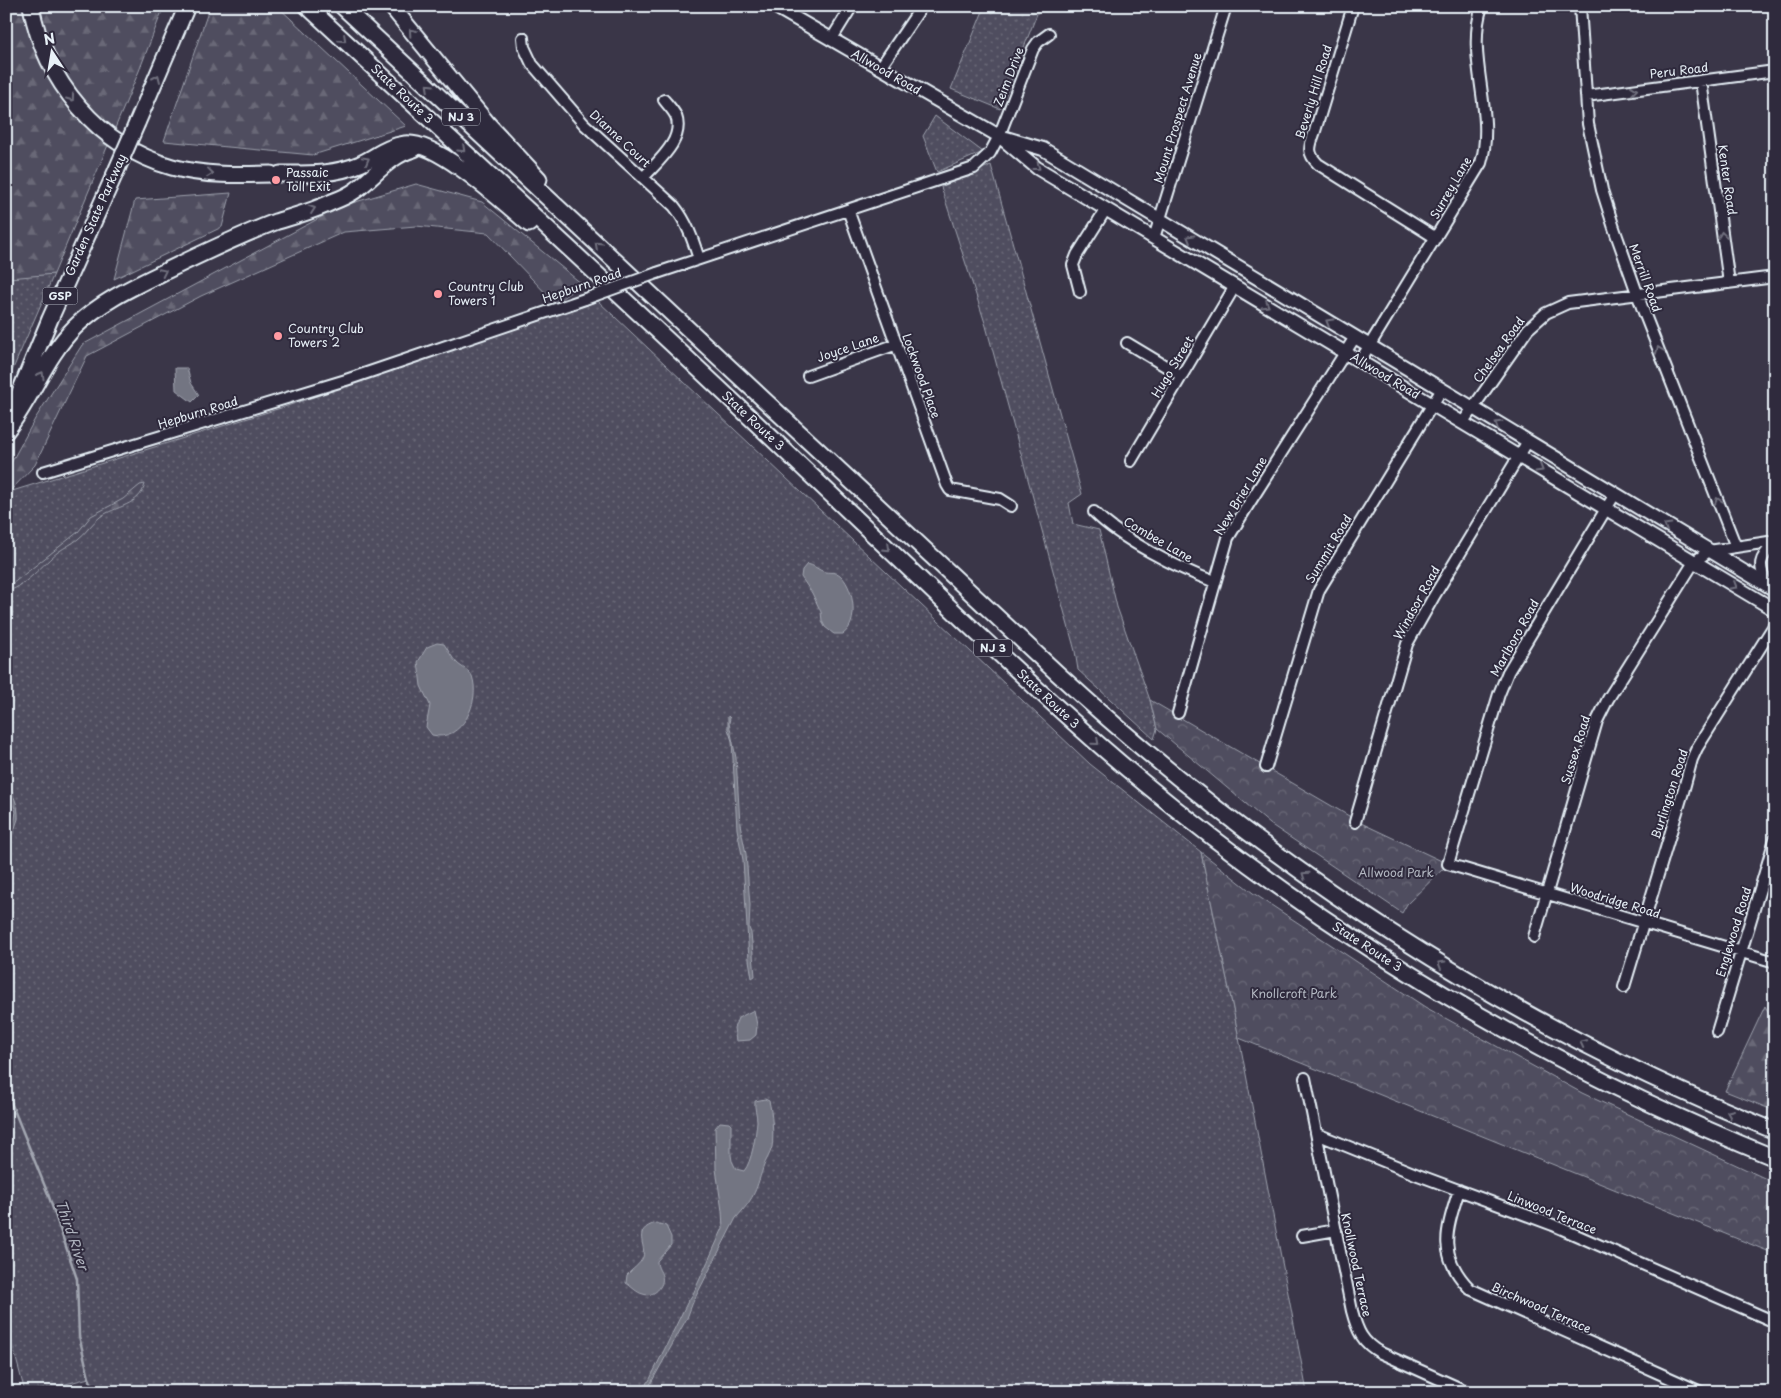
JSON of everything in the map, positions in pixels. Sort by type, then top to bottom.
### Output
[{"type":"highway","points":[[31,6],[43,50],[60,83],[85,115],[110,137],[144,157],[173,167],[214,174],[312,174],[341,170],[360,164],[390,148],[404,144],[419,144],[448,160],[513,210],[774,453],[867,529]]},
{"type":"highway","name":"Garden State Parkway","points":[[6,423],[187,6]]},
{"type":"highway","name":"State Route 3","points":[[307,6],[583,261],[1044,696],[1124,766],[1213,838],[1305,906],[1414,977],[1549,1054],[1660,1109],[1775,1158]]},
{"type":"highway","name":"State Route 3","points":[[342,6],[1081,696],[1155,760],[1245,831],[1365,916],[1496,997],[1626,1065],[1772,1130]]},
{"type":"highway","points":[[391,6],[482,118],[526,164],[580,228]]},
{"type":"highway","points":[[6,431],[18,416],[60,344],[83,319],[108,301],[130,288],[190,259],[273,223],[330,204],[349,194],[400,154],[418,149],[434,152]]},
{"type":"main road","name":"Allwood Road","points":[[774,6],[999,136],[1037,168],[1775,610]]},
{"type":"main road","name":"Allwood Road","points":[[999,136],[1043,149],[1771,587]]},
{"type":"street","points":[[831,40],[852,6]]},
{"type":"street","points":[[880,68],[922,6]]},
{"type":"street","name":"Mount Prospect Avenue","points":[[1154,238],[1226,6]]},
{"type":"street","name":"Beverly Hill Road","points":[[1354,6],[1312,140],[1311,157],[1318,164],[1436,238]]},
{"type":"street","name":"Surrey Lane","points":[[1360,361],[1475,174],[1484,153],[1485,126],[1478,49],[1479,20],[1482,6]]},
{"type":"street","name":"Merrill Road","points":[[1580,6],[1588,124],[1602,190],[1637,295],[1736,547]]},
{"type":"street","name":"Zeim Drive","points":[[999,136],[1033,49],[1038,42],[1049,34]]},
{"type":"street","name":"Dianne Court","points":[[523,38],[524,47],[532,64],[584,124],[674,206],[691,235],[699,259]]},
{"type":"street","name":"Peru Road","points":[[1586,96],[1775,71]]},
{"type":"street","name":"Kenter Road","points":[[1701,81],[1729,283]]},
{"type":"street","points":[[643,178],[676,139],[678,123],[675,114],[664,100]]},
{"type":"street","name":"Hepburn Road","points":[[43,472],[329,385],[657,273],[974,168],[990,153],[999,136]]},
{"type":"street","points":[[1080,292],[1073,265],[1077,254],[1106,209]]},
{"type":"street","name":"Lockwood Place","points":[[848,210],[950,490],[1000,499],[1011,506]]},
{"type":"street","name":"Chelsea Road","points":[[1463,422],[1528,329],[1546,313],[1568,303],[1775,277]]},
{"type":"street","name":"Hugo Street","points":[[1131,461],[1235,286]]},
{"type":"street","name":"New Brier Lane","points":[[1178,714],[1228,538],[1355,337]]},
{"type":"street","points":[[1127,343],[1182,376]]},
{"type":"street","name":"Joyce Lane","points":[[808,376],[897,344]]},
{"type":"street","name":"Summit Road","points":[[1266,767],[1319,590],[1442,389]]},
{"type":"street","name":"Windsor Road","points":[[1355,822],[1407,644],[1528,441]]},
{"type":"street","name":"Marlboro Road","points":[[1448,864],[1499,694],[1508,672],[1615,494]]},
{"type":"street","name":"Combee Lane","points":[[1094,512],[1105,523],[1147,549],[1190,573],[1215,582]]},
{"type":"street","points":[[1694,562],[1709,551],[1775,542]]},
{"type":"street","points":[[1771,587],[1760,571],[1761,560],[1775,542]]},
{"type":"street","name":"Sussex Road","points":[[1534,937],[1602,710],[1694,562]]},
{"type":"street","name":"Burlington Road","points":[[1624,987],[1684,792],[1692,760],[1775,624]]},
{"type":"street","name":"Englewood Road","points":[[1716,1032],[1775,839]]},
{"type":"street","name":"Woodridge Road","points":[[1448,864],[1775,962]]},
{"type":"street","name":"Knollwood Terrace","points":[[1305,1078],[1352,1311],[1360,1336],[1372,1348],[1468,1392]]},
{"type":"street","name":"Linwood Terrace","points":[[1316,1134],[1553,1225],[1775,1322]]},
{"type":"street","name":"Birchwood Terrace","points":[[1459,1190],[1448,1224],[1447,1246],[1454,1268],[1470,1289],[1701,1392]]},
{"type":"street","points":[[1302,1236],[1336,1230]]},
{"type":"green space","points":[[13,6],[164,6],[139,71],[54,274],[9,278],[6,277],[6,32]]},
{"type":"green space","points":[[210,6],[277,6],[406,126],[313,155],[164,141]]},
{"type":"green space","points":[[985,6],[1040,6],[1000,109],[951,89]]},
{"type":"green space","points":[[935,116],[983,152],[937,172],[923,136]]},
{"type":"green space","points":[[991,165],[1082,494],[1069,503],[1073,524],[1099,530],[1117,607],[1150,700],[1157,729],[1154,739],[1078,670],[1075,651],[986,326],[941,187]]},
{"type":"green space","points":[[416,184],[482,202],[582,284],[555,303],[488,233],[416,226],[344,232],[201,296],[87,356],[35,465],[9,492],[6,485],[6,472],[35,419],[82,345],[342,206]]},
{"type":"green space","points":[[231,193],[222,227],[114,279],[135,200]]},
{"type":"green space","points":[[54,274],[6,385],[6,277]]},
{"type":"green space","points":[[598,301],[1090,764],[1201,852],[1307,1392],[95,1392],[89,1378],[25,1392],[6,1321],[6,498],[9,492],[284,407]]},
{"type":"green space","points":[[145,484],[138,497],[133,501],[100,517],[81,537],[58,552],[26,581],[6,591],[6,585],[12,584],[78,532],[91,516],[123,499],[140,485]]},
{"type":"green space","name":"Allwood Park","points":[[1150,700],[1361,823],[1448,864],[1407,904],[1402,913],[1270,824],[1157,729]]},
{"type":"green space","name":"Knollcroft Park","points":[[1201,852],[1253,893],[1425,1007],[1582,1093],[1775,1183],[1775,1254],[1239,1038]]},
{"type":"green space","points":[[1765,1006],[1775,1024],[1775,1111],[1725,1091]]},
{"type":"water","points":[[175,368],[187,368],[191,383],[199,395],[192,402],[176,390]]},
{"type":"water","points":[[807,564],[825,572],[838,574],[846,583],[852,598],[853,615],[848,629],[843,634],[834,634],[825,627],[821,612],[812,593],[801,577],[802,570]]},
{"type":"water","points":[[437,643],[444,644],[455,661],[471,674],[474,686],[474,697],[467,718],[452,733],[443,736],[432,735],[426,727],[430,705],[421,686],[418,662],[427,647]]},
{"type":"water","points":[[728,716],[730,718],[729,723],[736,758],[740,824],[746,854],[750,905],[749,928],[755,976],[752,978],[749,960],[743,860],[737,829],[732,741],[728,729]]},
{"type":"water","points":[[6,782],[18,809],[18,819],[6,854],[6,841],[12,829],[16,812],[6,787]]},
{"type":"water","points":[[6,911],[11,936],[6,978]]},
{"type":"water","points":[[754,1010],[757,1025],[756,1035],[750,1040],[736,1041],[734,1028],[738,1018]]},
{"type":"water","points":[[765,1099],[769,1101],[770,1106],[773,1142],[756,1190],[736,1218],[693,1302],[687,1318],[646,1392],[643,1392],[693,1294],[723,1228],[716,1169],[715,1128],[720,1122],[731,1125],[732,1161],[736,1169],[744,1171],[755,1140],[757,1121],[755,1101]]},
{"type":"water","points":[[656,1223],[666,1226],[671,1237],[671,1245],[657,1261],[662,1276],[662,1284],[654,1293],[647,1295],[626,1283],[627,1275],[642,1260],[644,1252],[642,1234],[644,1230]]},
{"type":"waterway","name":"Third River","points":[[6,790],[13,829]]},
{"type":"waterway","name":"Third River","points":[[6,1090],[48,1194],[77,1279],[79,1336],[89,1378],[95,1392]]},
{"type":"place","name":"Passaic Toll Exit","points":[[276,180]]},
{"type":"place","name":"Country Club Towers 1","points":[[438,294]]},
{"type":"place","name":"Country Club Towers 2","points":[[278,336]]}]
